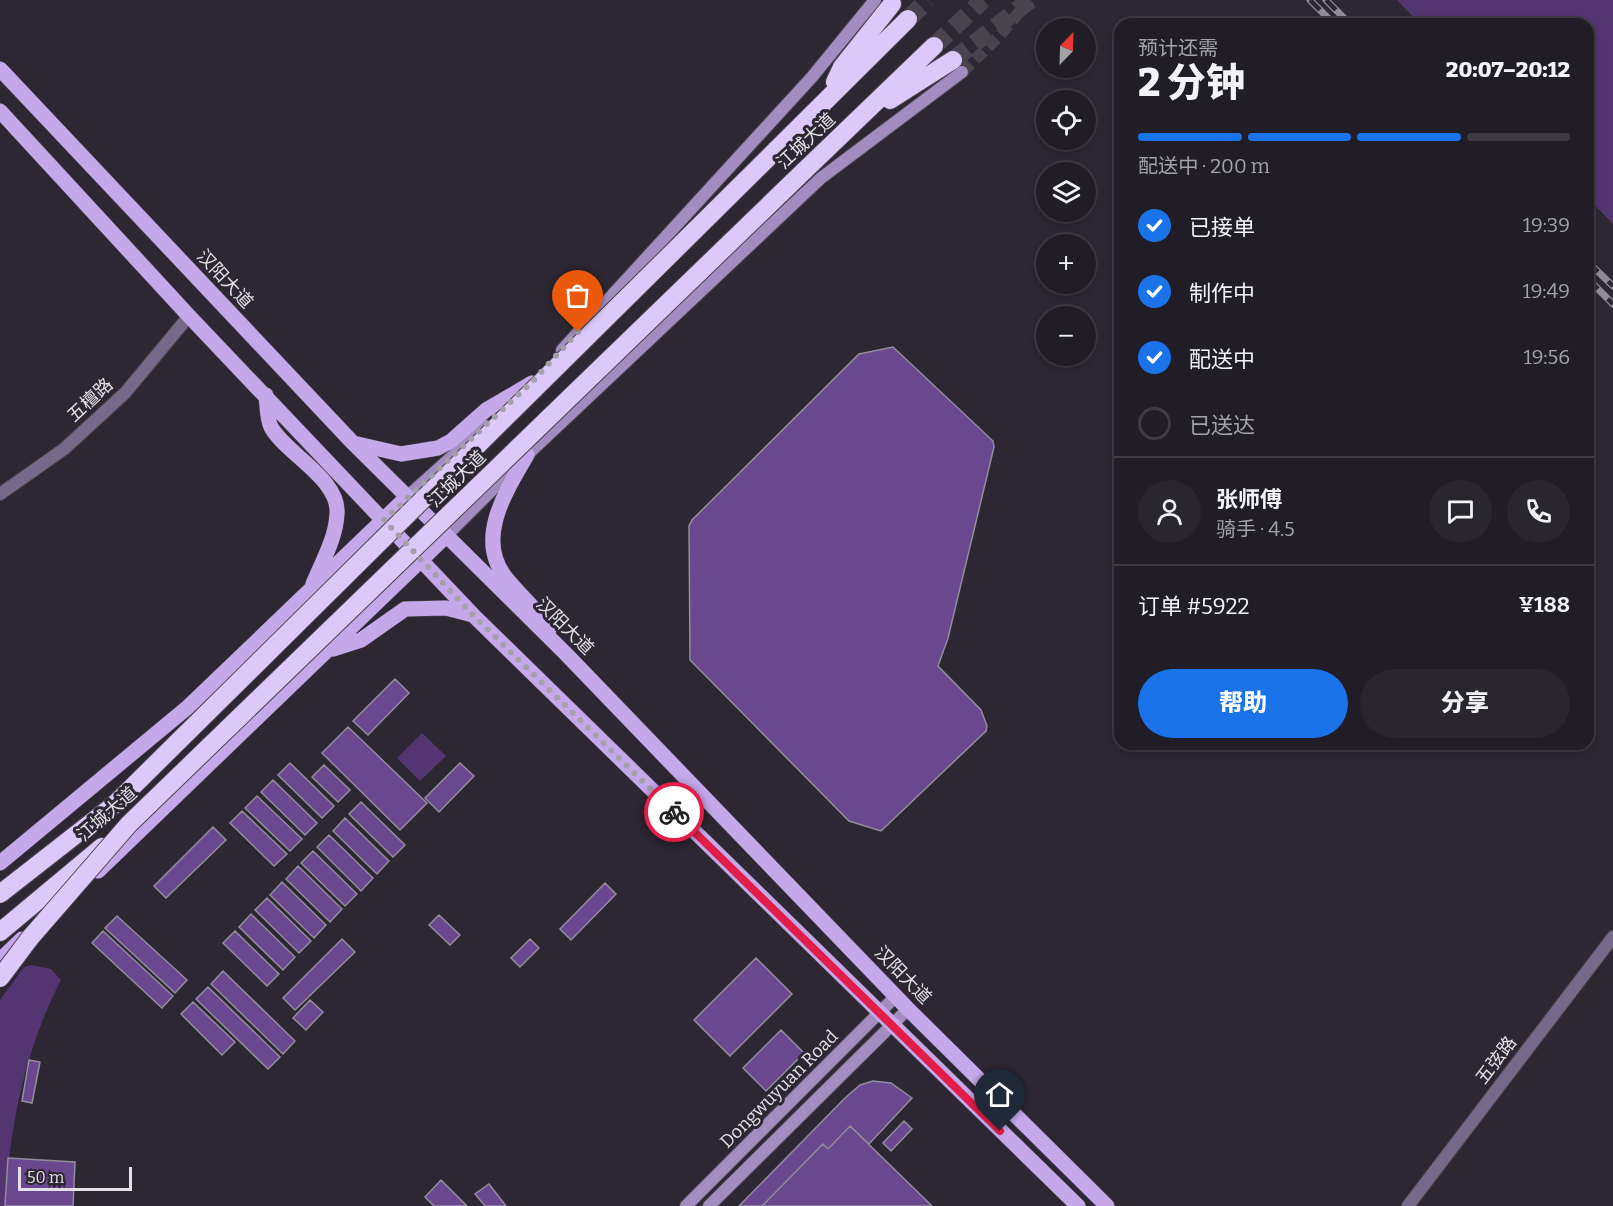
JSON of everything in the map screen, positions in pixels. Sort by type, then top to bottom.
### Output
[{"type":"highway","points":[[828,97],[842,67],[884,2]]},
{"type":"highway","name":"江城大道","points":[[0,894],[115,804],[908,19]]},
{"type":"highway","name":"江城大道","points":[[0,932],[129,825],[934,46]]},
{"type":"highway","points":[[861,119],[958,66]]},
{"type":"highway","points":[[0,978],[30,938],[129,825]]},
{"type":"main road","name":"江城大道","points":[[407,497],[531,383],[812,77],[884,2]]},
{"type":"main road","name":"江城大道","points":[[446,536],[526,455],[821,178],[958,66]]},
{"type":"main road","name":"汉阳大道","points":[[0,69],[353,443],[566,654],[908,1009],[1107,1206]]},
{"type":"main road","points":[[0,111],[189,316],[473,615],[1078,1206]]},
{"type":"main road","points":[[353,443],[401,454],[438,448],[451,441],[486,410],[531,383]]},
{"type":"main road","points":[[266,395],[271,427],[328,487],[336,501],[338,513],[333,533],[310,591]]},
{"type":"main road","points":[[526,455],[498,507],[493,545],[497,564],[506,578],[539,612],[566,654]]},
{"type":"main road","points":[[0,863],[188,707],[407,497]]},
{"type":"main road","points":[[0,960],[106,863],[446,536]]},
{"type":"main road","points":[[327,651],[361,640],[405,609],[446,608],[473,615]]},
{"type":"main road","name":"Dongwuyuan Road","points":[[686,1206],[896,996]]},
{"type":"main road","name":"Dongwuyuan Road","points":[[709,1206],[908,1009]]},
{"type":"street","name":"五檀路","points":[[0,494],[64,449],[125,393],[189,316]]},
{"type":"street","name":"五弦路","points":[[1408,1206],[1613,937]]},
{"type":"shaded area","points":[[1397,0],[1613,0],[1613,224],[1594,204],[1594,18],[1414,18]]},
{"type":"shaded area","points":[[422,733],[446,756],[420,781],[397,758]]},
{"type":"shaded area","points":[[31,965],[51,969],[61,980],[37,1034],[28,1062],[15,1118],[5,1206],[0,1206],[0,1000],[24,967]]},
{"type":"building","points":[[893,347],[993,441],[994,447],[948,638],[938,666],[981,710],[987,726],[986,731],[881,831],[849,821],[690,660],[689,526],[692,520],[859,354]]},
{"type":"building","points":[[395,679],[409,693],[368,735],[353,721]]},
{"type":"building","points":[[348,727],[427,803],[400,830],[322,753]]},
{"type":"building","points":[[290,763],[334,806],[322,818],[278,775]]},
{"type":"building","points":[[460,763],[474,776],[439,812],[425,798]]},
{"type":"building","points":[[324,765],[350,790],[338,802],[312,777]]},
{"type":"building","points":[[273,780],[317,823],[305,835],[261,792]]},
{"type":"building","points":[[257,796],[302,839],[290,851],[245,808]]},
{"type":"building","points":[[361,802],[405,845],[393,857],[349,814]]},
{"type":"building","points":[[242,811],[287,854],[274,866],[230,823]]},
{"type":"building","points":[[345,818],[389,861],[377,874],[333,831]]},
{"type":"building","points":[[213,827],[226,840],[166,898],[154,886]]},
{"type":"building","points":[[329,835],[373,878],[361,891],[317,847]]},
{"type":"building","points":[[313,851],[357,894],[345,906],[301,863]]},
{"type":"building","points":[[298,866],[342,909],[330,922],[286,879]]},
{"type":"building","points":[[282,882],[326,925],[314,938],[270,895]]},
{"type":"building","points":[[605,883],[616,894],[571,940],[560,929]]},
{"type":"building","points":[[267,898],[311,941],[299,953],[255,910]]},
{"type":"building","points":[[251,914],[295,957],[283,970],[239,927]]},
{"type":"building","points":[[439,915],[460,935],[450,945],[429,925]]},
{"type":"building","points":[[117,916],[187,980],[175,993],[105,928]]},
{"type":"building","points":[[103,931],[173,996],[162,1008],[92,943]]},
{"type":"building","points":[[235,931],[279,974],[267,986],[223,943]]},
{"type":"building","points":[[342,939],[355,952],[295,1010],[283,998]]},
{"type":"building","points":[[530,939],[539,948],[520,967],[511,958]]},
{"type":"building","points":[[756,958],[792,994],[730,1056],[694,1020]]},
{"type":"building","points":[[223,971],[295,1041],[283,1054],[211,984]]},
{"type":"building","points":[[208,987],[280,1057],[268,1069],[196,999]]},
{"type":"building","points":[[310,1000],[323,1012],[306,1030],[293,1018]]},
{"type":"building","points":[[193,1002],[235,1042],[222,1055],[181,1014]]},
{"type":"building","points":[[781,1030],[804,1053],[766,1091],[743,1068]]},
{"type":"building","points":[[29,1060],[40,1062],[32,1103],[22,1101]]},
{"type":"building","points":[[873,1081],[891,1083],[912,1098],[869,1144],[850,1126],[828,1149],[823,1144],[762,1206],[739,1206],[845,1098],[860,1085]]},
{"type":"building","points":[[904,1121],[912,1129],[891,1151],[883,1143]]},
{"type":"building","points":[[850,1126],[932,1206],[762,1206],[823,1144],[828,1149]]},
{"type":"building","points":[[8,1158],[75,1162],[73,1206],[5,1206]]},
{"type":"building","points":[[441,1180],[467,1206],[434,1206],[425,1197]]},
{"type":"building","points":[[489,1184],[506,1206],[485,1206],[475,1194]]},
{"type":"tunnel","points":[[908,19],[928,0]]},
{"type":"tunnel","points":[[934,46],[983,0]]},
{"type":"tunnel","points":[[962,72],[998,37],[1030,0]]},
{"type":"tunnel","points":[[953,60],[1030,0]]},
{"type":"railway","points":[[1310,0],[1328,18]]},
{"type":"railway","points":[[1326,0],[1344,18]]},
{"type":"railway","points":[[1594,268],[1613,286]]},
{"type":"railway","points":[[1594,285],[1613,304]]},
{"type":"way so far","points":[[578,332],[531,383],[384,520],[473,615],[674,812]]},
{"type":"route","points":[[674,812],[1000,1131]]}]
